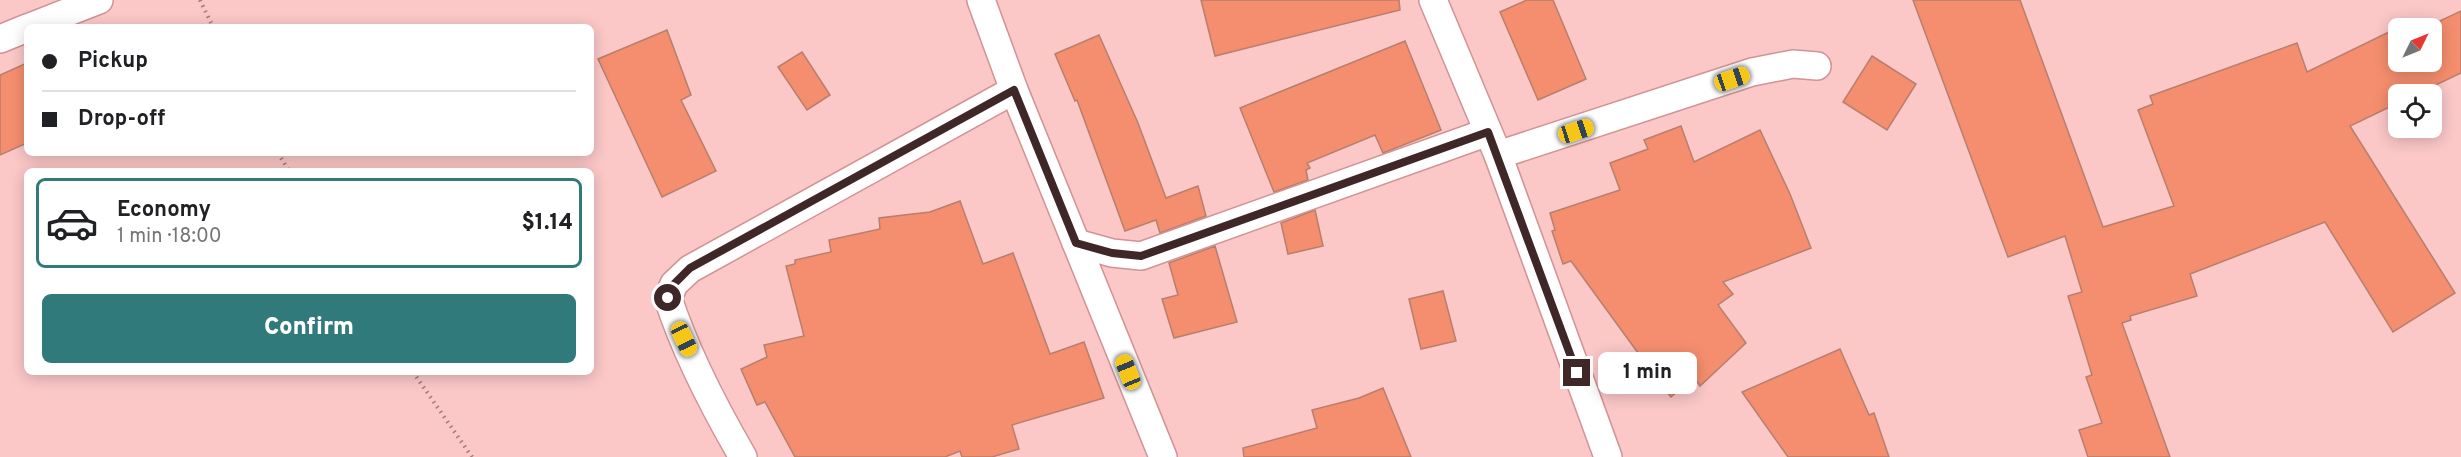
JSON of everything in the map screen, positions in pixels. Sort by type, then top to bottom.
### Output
[{"type":"street","points":[[39,24],[99,0]]},
{"type":"street","points":[[981,0],[1014,90],[1163,457]]},
{"type":"street","points":[[1433,0],[1493,144],[1608,457]]},
{"type":"street","points":[[0,39],[24,30]]},
{"type":"street","points":[[1076,243],[1112,253],[1141,256],[1493,144],[1752,72],[1793,64],[1817,66]]},
{"type":"street","points":[[743,457],[718,414],[675,320],[668,298],[674,284],[690,268],[1014,90]]},
{"type":"path","points":[[200,0],[212,24]]},
{"type":"path","points":[[415,375],[472,457]]},
{"type":"building","points":[[1201,0],[1399,0],[1400,10],[1215,56]]},
{"type":"building","points":[[1527,0],[1553,0],[1586,79],[1538,100],[1500,12]]},
{"type":"building","points":[[1913,0],[2020,0],[2103,227],[2174,206],[2138,110],[2153,104],[2150,96],[2297,43],[2307,72],[2388,32],[2388,72],[2442,72],[2442,20],[2461,11],[2461,73],[2438,84],[2388,84],[2388,108],[2350,126],[2455,293],[2393,332],[2325,222],[2190,274],[2197,296],[2130,316],[2131,320],[2122,323],[2170,457],[2088,457],[2079,430],[2102,423],[2086,377],[2092,375],[2068,296],[2082,292],[2065,236],[2008,257]]},
{"type":"building","points":[[667,30],[691,95],[681,100],[716,171],[662,197],[598,59]]},
{"type":"building","points":[[1099,35],[1138,123],[1166,198],[1198,186],[1206,216],[1160,233],[1156,220],[1125,231],[1077,100],[1075,101],[1055,54]]},
{"type":"building","points":[[1405,41],[1441,130],[1383,153],[1375,135],[1307,163],[1310,168],[1306,170],[1308,180],[1274,192],[1240,108]]},
{"type":"building","points":[[802,52],[830,95],[807,110],[778,67]]},
{"type":"building","points":[[1872,56],[1916,84],[1887,130],[1843,102]]},
{"type":"building","points":[[24,64],[24,144],[0,155],[0,75]]},
{"type":"building","points":[[1681,126],[1694,162],[1760,130],[1790,194],[1811,248],[1723,282],[1733,294],[1718,305],[1746,343],[1700,386],[1694,377],[1671,397],[1648,369],[1571,261],[1563,264],[1552,231],[1555,230],[1550,213],[1620,190],[1610,163],[1648,149],[1644,140]]},
{"type":"building","points":[[960,201],[983,264],[1013,253],[1050,354],[1084,342],[1104,398],[1012,425],[1019,449],[992,457],[962,457],[960,451],[945,457],[795,457],[765,402],[757,405],[741,369],[767,357],[764,345],[804,336],[786,266],[795,264],[795,260],[831,252],[829,240],[880,229],[879,218],[930,212]]},
{"type":"building","points":[[1315,210],[1323,246],[1288,254],[1281,223]]},
{"type":"building","points":[[1215,246],[1237,322],[1174,338],[1162,299],[1178,295],[1169,263]]},
{"type":"building","points":[[1443,291],[1456,341],[1421,349],[1409,299]]},
{"type":"building","points":[[1840,349],[1869,415],[1874,413],[1889,457],[1788,457],[1742,392]]},
{"type":"building","points":[[1383,388],[1411,457],[1244,457],[1243,448],[1317,428],[1312,410],[1359,398]]},
{"type":"route","points":[[668,298],[674,284],[690,268],[1014,90],[1076,243],[1112,253],[1141,256],[1488,132],[1501,162],[1577,373]]}]
